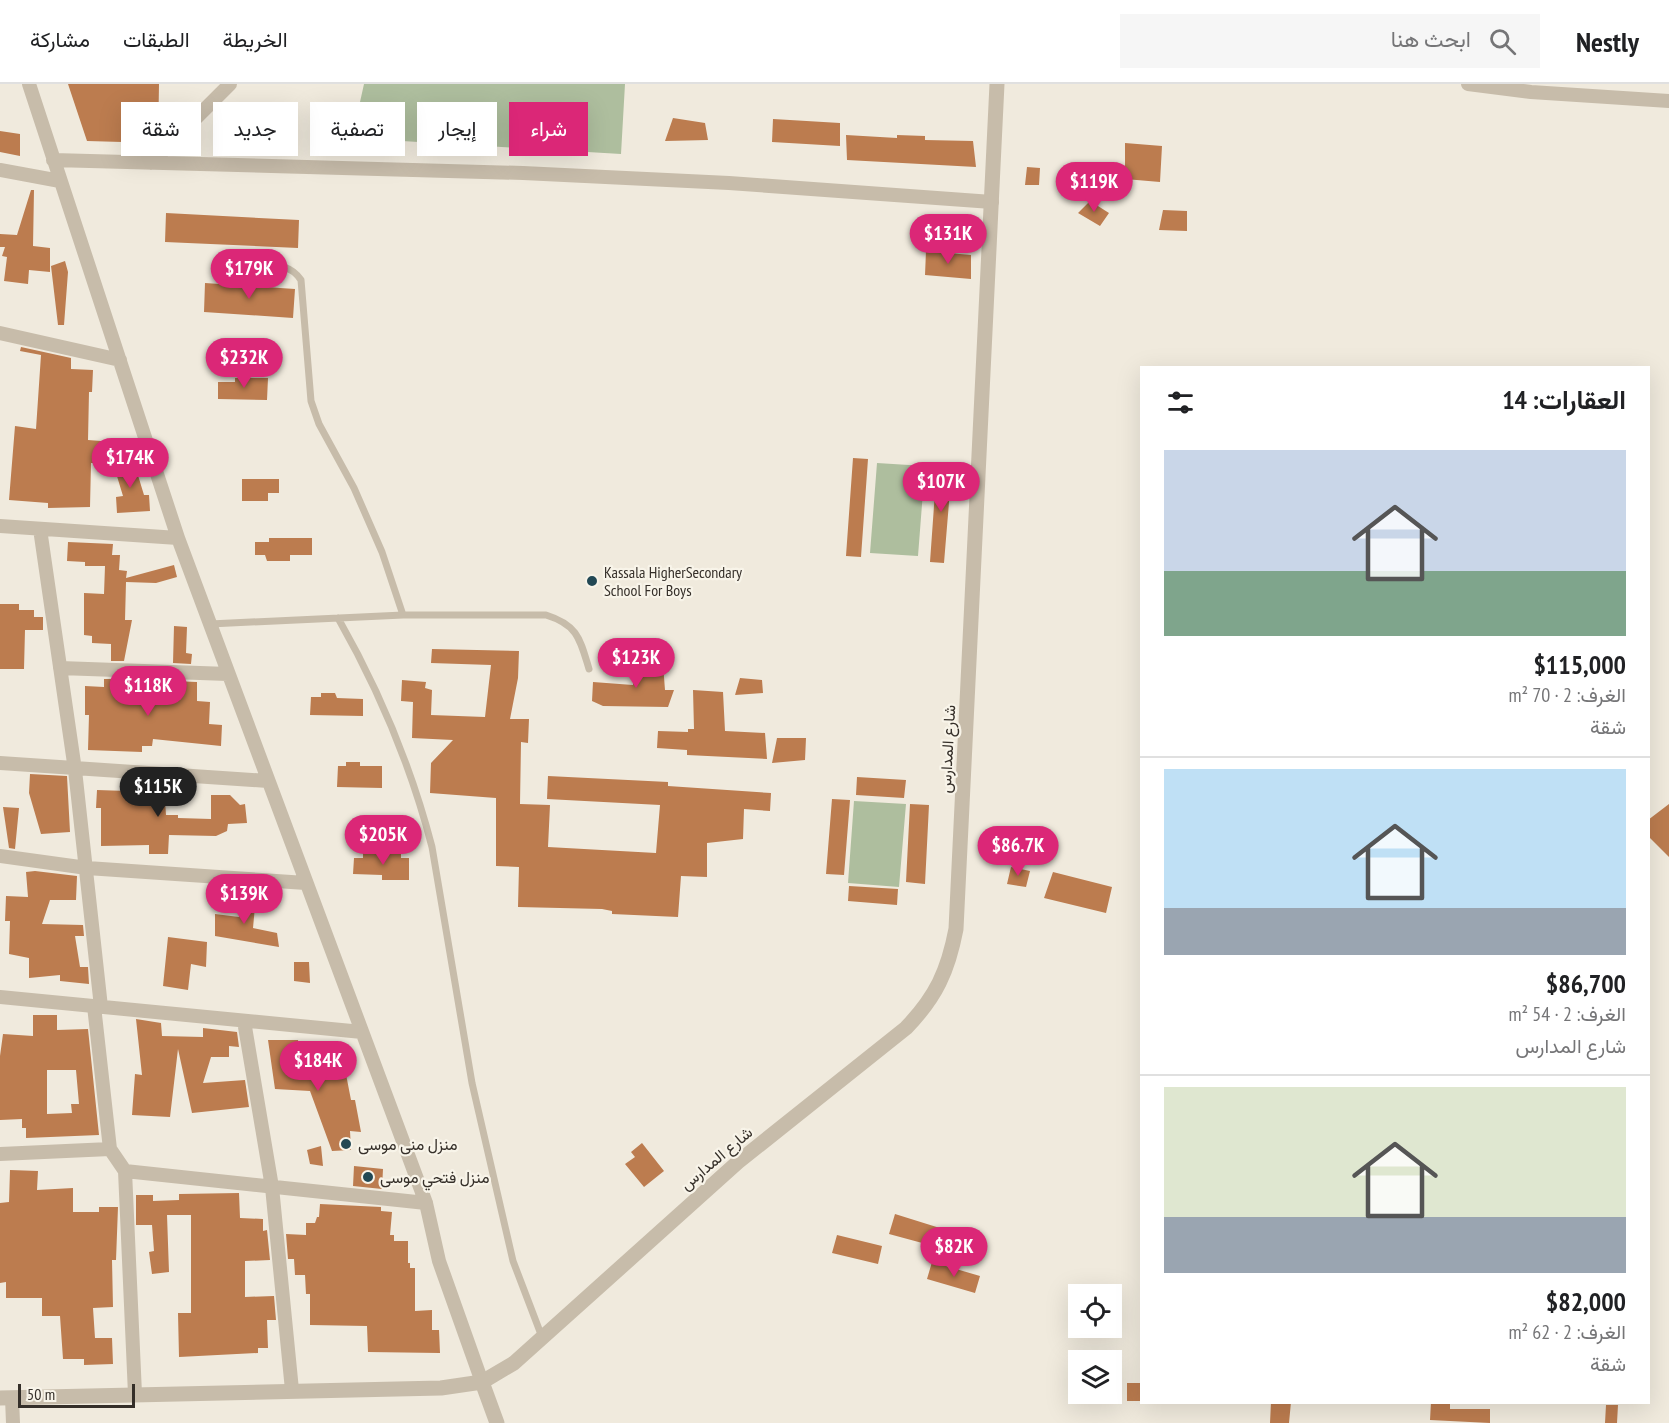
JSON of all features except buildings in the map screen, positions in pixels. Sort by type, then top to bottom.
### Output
[{"type":"street","points":[[29,84],[178,538],[426,1203],[439,1261],[496,1423]]},
{"type":"street","points":[[151,163],[230,84]]},
{"type":"street","name":"شارع المدارس","points":[[482,1382],[514,1363],[738,1162],[906,1028],[926,1007],[950,962],[956,928],[997,84]]},
{"type":"street","points":[[1468,84],[1531,92],[1669,101]]},
{"type":"street","points":[[53,160],[523,173],[729,183],[992,201]]},
{"type":"street","points":[[0,170],[60,181]]},
{"type":"street","points":[[0,334],[120,360]]},
{"type":"street","points":[[0,526],[178,538]]},
{"type":"street","points":[[40,529],[87,868],[110,1149],[125,1171],[135,1394]]},
{"type":"street","points":[[60,668],[228,674]]},
{"type":"street","points":[[0,763],[75,770],[268,781]]},
{"type":"street","points":[[0,856],[87,868],[306,883]]},
{"type":"street","points":[[0,997],[362,1032]]},
{"type":"street","points":[[244,1021],[272,1187],[292,1390]]},
{"type":"street","points":[[0,1154],[110,1149]]},
{"type":"street","points":[[125,1171],[426,1203]]},
{"type":"street","points":[[13,1423],[6,1398],[441,1388],[482,1382]]},
{"type":"lane","points":[[253,263],[285,267],[295,271],[301,280],[311,401],[318,424],[354,488],[378,541],[403,615]]},
{"type":"lane","points":[[210,624],[403,615],[546,615],[565,621],[573,630],[582,645],[589,669]]},
{"type":"lane","points":[[338,618],[387,714],[423,813],[432,847],[472,1083],[513,1261],[542,1336]]},
{"type":"green space","points":[[364,84],[625,84],[621,154],[588,152],[588,102],[509,102],[509,147],[497,147],[497,102],[417,102],[417,142],[405,141],[405,102],[360,102]]},
{"type":"green space","points":[[877,463],[925,466],[918,556],[870,553]]},
{"type":"green space","points":[[854,801],[906,804],[899,887],[848,883]]},
{"type":"place","name":"Kassala HigherSecondary School For Boys","points":[[592,581]]},
{"type":"place","name":"منزل منى موسى","points":[[346,1144]]},
{"type":"place","name":"منزل فتحي موسى","points":[[368,1177]]}]
